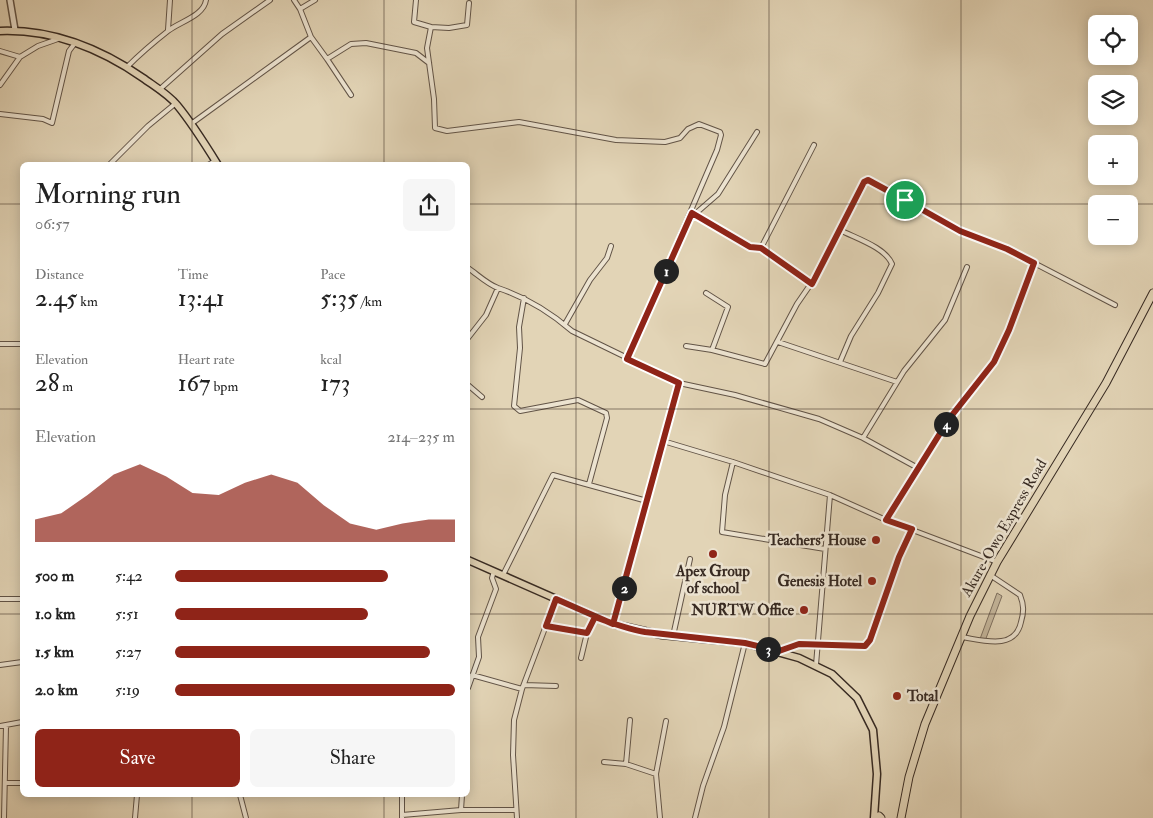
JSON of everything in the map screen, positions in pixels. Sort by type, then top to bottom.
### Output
[{"type":"highway","name":"Akure-Owo Express Road","points":[[897,817],[907,790],[925,724],[961,637],[990,575],[1106,383],[1153,293]]},
{"type":"main road","points":[[0,31],[15,30],[76,42],[127,67],[176,103],[215,162]]},
{"type":"main road","points":[[470,561],[613,624],[632,630],[745,643],[779,651],[816,665],[840,679],[851,690],[869,719],[875,739],[878,818]]},
{"type":"street","points":[[10,0],[15,30]]},
{"type":"street","points":[[168,30],[170,0]]},
{"type":"street","points":[[127,67],[168,30],[196,14],[206,5],[206,0]]},
{"type":"street","points":[[159,90],[222,34],[270,0]]},
{"type":"street","points":[[294,0],[311,37],[351,95]]},
{"type":"street","points":[[300,10],[316,0]]},
{"type":"street","points":[[416,0],[414,22],[431,27],[467,25],[470,22],[470,3]]},
{"type":"street","points":[[431,27],[427,48],[434,99],[433,123],[435,128],[440,130],[519,122],[616,140],[665,142],[680,138],[694,125],[716,128],[721,135],[720,142],[704,177],[693,213],[627,359]]},
{"type":"street","points":[[191,124],[311,37]]},
{"type":"street","points":[[0,85],[20,57],[38,46],[60,38]]},
{"type":"street","points":[[0,114],[44,119],[52,123],[69,51],[76,42]]},
{"type":"street","points":[[327,59],[357,43],[416,53],[429,63]]},
{"type":"street","points":[[0,51],[20,57]]},
{"type":"street","points":[[112,162],[148,126],[176,103]]},
{"type":"street","points":[[693,213],[718,194],[757,132]]},
{"type":"street","points":[[761,248],[814,144]]},
{"type":"street","points":[[686,346],[712,350],[765,364],[797,304],[812,284],[864,182],[868,180],[960,231],[1007,249],[1116,305]]},
{"type":"street","points":[[693,213],[750,247],[761,248],[812,284]]},
{"type":"street","points":[[840,230],[887,255],[892,264],[886,278],[851,336],[840,362]]},
{"type":"street","points":[[565,324],[590,280],[607,258],[611,246]]},
{"type":"street","points":[[886,520],[949,419],[994,362],[1009,330],[1034,263]]},
{"type":"street","points":[[863,438],[897,382],[945,320],[967,267]]},
{"type":"street","points":[[470,269],[498,288],[507,289],[524,298],[565,324],[572,331],[679,383],[795,411],[863,438],[918,468]]},
{"type":"street","points":[[470,335],[486,315],[498,288]]},
{"type":"street","points":[[706,293],[728,307],[712,350]]},
{"type":"street","points":[[524,298],[519,327],[520,348],[514,406],[520,411],[578,400],[606,413],[607,418],[589,484]]},
{"type":"street","points":[[778,342],[897,382]]},
{"type":"street","points":[[0,344],[20,344]]},
{"type":"street","points":[[613,624],[679,383]]},
{"type":"street","points":[[470,387],[482,397]]},
{"type":"street","points":[[663,441],[733,462],[830,495],[886,520],[997,562]]},
{"type":"street","points":[[733,462],[725,495],[722,532],[825,549]]},
{"type":"street","points":[[503,575],[553,475],[647,501]]},
{"type":"street","points":[[816,665],[830,495]]},
{"type":"street","points":[[779,651],[799,644],[865,646],[870,640],[899,557],[912,529]]},
{"type":"street","points":[[673,636],[690,559]]},
{"type":"street","points":[[470,682],[479,658],[478,637],[496,589],[492,578],[494,571]]},
{"type":"street","points":[[961,637],[990,642],[1004,641],[1014,637],[1020,628],[1024,611],[1020,595],[990,575]]},
{"type":"street","points":[[0,599],[20,599]]},
{"type":"street","points":[[517,818],[513,733],[523,687],[556,599]]},
{"type":"street","points":[[581,658],[587,633],[595,617]]},
{"type":"street","points":[[546,626],[587,633]]},
{"type":"street","points":[[695,818],[703,786],[724,727],[745,643]]},
{"type":"street","points":[[0,665],[20,662]]},
{"type":"street","points":[[472,675],[523,687],[556,686]]},
{"type":"street","points":[[626,764],[630,720]]},
{"type":"street","points":[[660,818],[656,774],[666,721]]},
{"type":"street","points":[[0,726],[20,722]]},
{"type":"street","points":[[4,818],[6,726]]},
{"type":"street","points":[[604,762],[626,764],[656,774]]},
{"type":"street","points":[[6,783],[20,783]]},
{"type":"street","points":[[135,818],[137,797]]},
{"type":"street","points":[[241,797],[246,818]]},
{"type":"street","points":[[402,797],[402,816],[461,810],[516,810]]},
{"type":"street","points":[[461,810],[462,797]]},
{"type":"shaded area","points":[[997,593],[1002,596],[985,641],[980,639]]},
{"type":"place","name":"Teachers' House","points":[[876,540]]},
{"type":"place","name":"Apex Group of school","points":[[713,554]]},
{"type":"place","name":"Genesis Hotel","points":[[872,581]]},
{"type":"place","name":"NURTW Office","points":[[804,610]]},
{"type":"place","name":"Total","points":[[897,696]]},
{"type":"route","points":[[905,200],[865,180],[812,284],[761,248],[750,247],[692,213],[627,359],[679,383],[613,624],[556,599],[546,626],[587,633],[595,617],[613,624],[632,630],[662,635],[709,638],[745,643],[779,651],[799,644],[865,646],[870,640],[892,575],[912,529],[886,520],[949,419],[994,362],[1009,330],[1034,263],[1007,249],[960,231],[905,200]]}]
